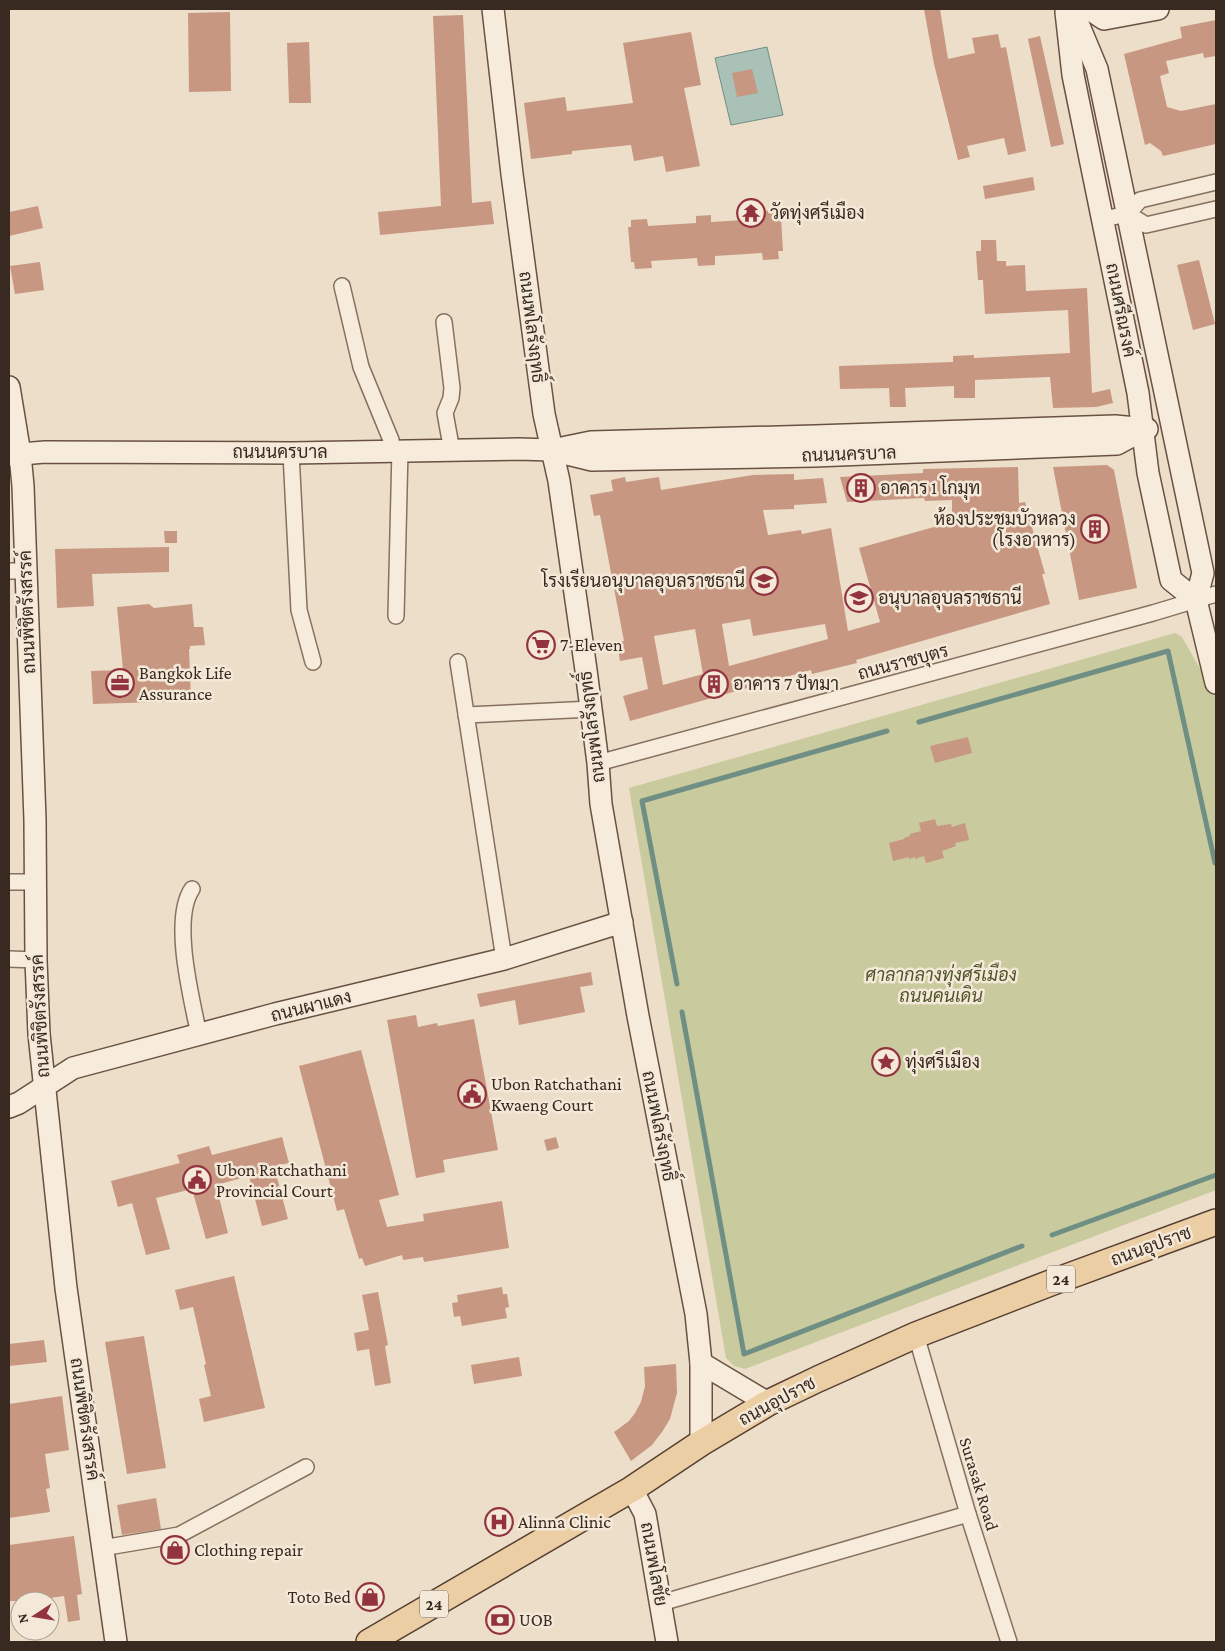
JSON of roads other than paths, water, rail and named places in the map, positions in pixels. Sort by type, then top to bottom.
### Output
[{"type":"main road","name":"ถนนอุปราช","points":[[369,1642],[632,1489],[701,1443],[768,1403],[916,1335],[1216,1222]]},
{"type":"street","name":"ถนนพโลรังฤทธิ์","points":[[493,9],[542,404],[558,481],[592,709],[600,804],[638,1016],[696,1314],[701,1363],[701,1443]]},
{"type":"street","name":"ถนนศรีณรงค์","points":[[1066,9],[1073,75],[1138,393],[1148,473],[1171,580],[1196,600]]},
{"type":"street","name":"ถนนศรีณรงค์","points":[[1072,9],[1097,69],[1128,214],[1203,573],[1196,600],[1216,683]]},
{"type":"street","points":[[1089,9],[1104,19],[1158,9]]},
{"type":"street","points":[[1103,219],[1128,214],[1140,200],[1216,182]]},
{"type":"street","points":[[1128,214],[1146,225],[1216,209]]},
{"type":"street","points":[[342,286],[361,367],[396,450],[396,616]]},
{"type":"street","points":[[444,322],[452,388],[446,413],[452,450]]},
{"type":"street","name":"ถนนพิชิตรังสรรค์","points":[[9,387],[14,455],[23,486],[17,571],[36,820],[36,960],[39,1034],[66,1288],[116,1642]]},
{"type":"street","name":"ถนนนครบาล","points":[[14,455],[45,452],[291,453],[396,450],[552,450],[591,442],[815,446],[1115,426],[1143,430],[1172,425]]},
{"type":"street","points":[[291,453],[299,610],[313,662]]},
{"type":"street","name":"ถนนราชบุตร","points":[[598,763],[1153,613],[1216,594]]},
{"type":"street","points":[[458,662],[504,959]]},
{"type":"street","points":[[466,716],[592,709]]},
{"type":"street","points":[[9,882],[36,882]]},
{"type":"street","points":[[192,889],[187,896],[185,905],[183,921],[184,950],[199,1035]]},
{"type":"street","name":"ถนนผาแดง","points":[[9,1107],[19,1103],[73,1068],[275,1014],[504,959],[622,922]]},
{"type":"street","points":[[9,959],[36,960]]},
{"type":"street","name":"Surasak Road","points":[[916,1335],[968,1514],[1009,1642]]},
{"type":"street","points":[[701,1363],[768,1403]]},
{"type":"street","points":[[102,1548],[179,1535],[306,1467]]},
{"type":"street","name":"ถนนพโลชัย","points":[[632,1489],[645,1514],[667,1642]]},
{"type":"street","points":[[661,1603],[968,1514]]},
{"type":"waterway","points":[[919,722],[1168,651],[1215,863]]},
{"type":"waterway","points":[[677,984],[642,801],[887,731]]},
{"type":"waterway","points":[[682,1012],[744,1354],[1022,1246]]},
{"type":"waterway","points":[[1052,1235],[1216,1175]]},
{"type":"place","name":"วัดทุ่งศรีเมือง","points":[[751,213]]},
{"type":"place","name":"อาคาร 1 โกมุท","points":[[861,488]]},
{"type":"place","name":"ห้องประชุมบัวหลวง (โรงอาหาร)","points":[[1095,529]]},
{"type":"place","name":"โรงเรียนอนุบาลอุบลราชธานี","points":[[764,581]]},
{"type":"place","name":"อนุบาลอุบลราชธานี","points":[[859,598]]},
{"type":"place","name":"7-Eleven","points":[[541,645]]},
{"type":"place","name":"Bangkok Life Assurance","points":[[120,683]]},
{"type":"place","name":"อาคาร 7 ปัทมา","points":[[714,684]]},
{"type":"place","name":"ทุ่งศรีเมือง","points":[[886,1062]]},
{"type":"place","name":"Ubon Ratchathani Kwaeng Court","points":[[472,1094]]},
{"type":"place","name":"Ubon Ratchathani Provincial Court","points":[[197,1180]]},
{"type":"place","name":"Alinna Clinic","points":[[499,1522]]},
{"type":"place","name":"Clothing repair","points":[[175,1550]]},
{"type":"place","name":"Toto Bed","points":[[370,1597]]},
{"type":"place","name":"UOB","points":[[500,1620]]},
{"type":"park label","name":"ศาลากลางทุ่งศรีเมือง ถนนคนเดิน","points":[[941,985]]}]
